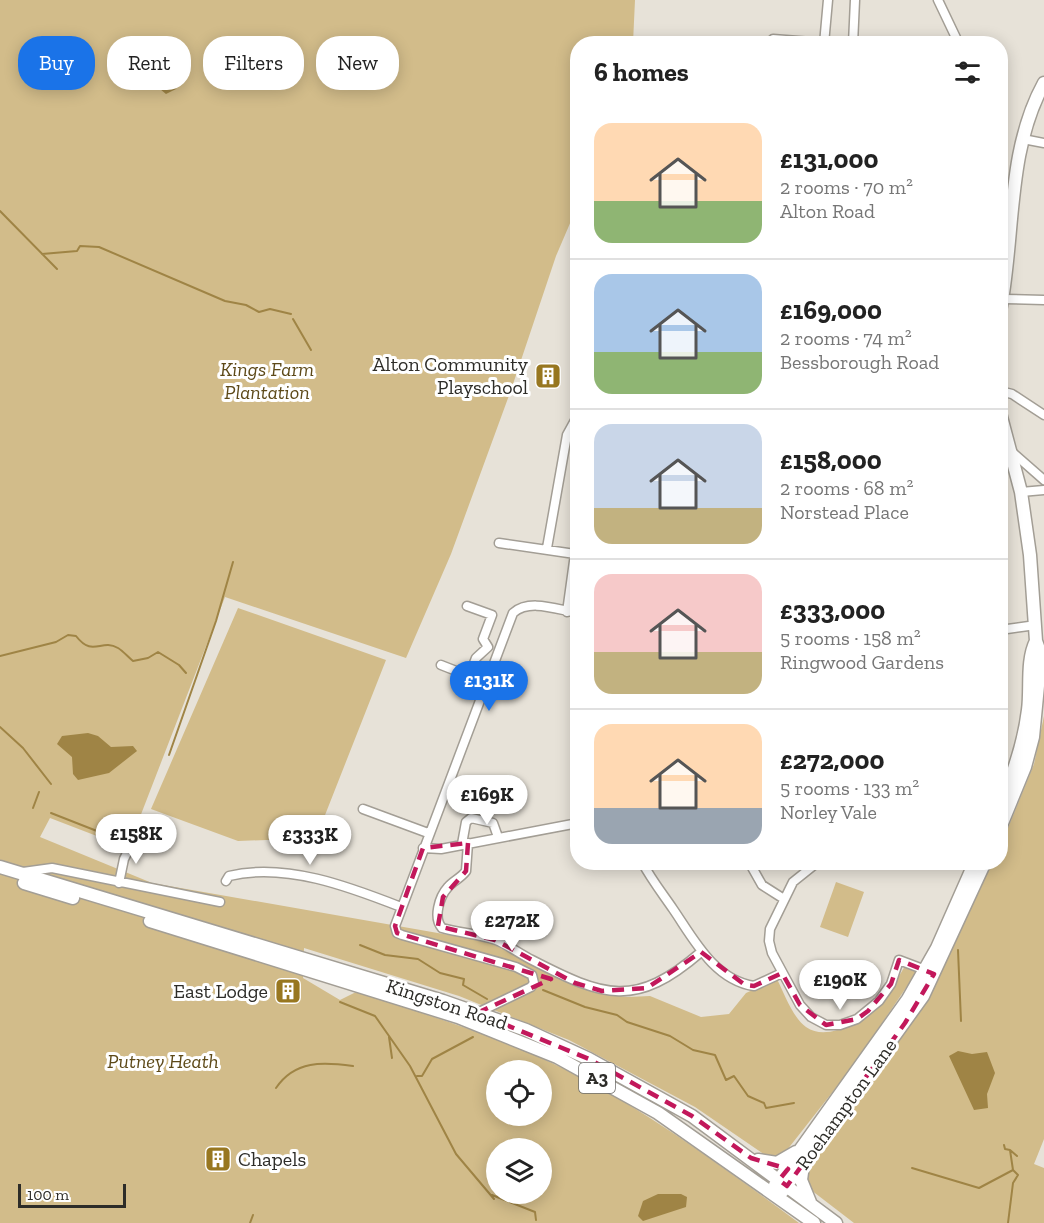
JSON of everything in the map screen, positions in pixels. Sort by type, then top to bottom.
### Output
[{"type":"highway","points":[[1008,212],[1023,139],[1034,103],[1044,83]]},
{"type":"highway","points":[[1008,439],[1021,492],[1029,541],[1041,655],[1037,714],[1029,754],[1009,783]]},
{"type":"highway","name":"Kingston Road","points":[[0,867],[16,873],[47,876],[526,1030],[589,1059],[692,1116],[836,1223]]},
{"type":"highway","name":"Roehampton Lane","points":[[783,1183],[804,1146],[930,972],[972,870]]},
{"type":"highway","name":"Roehampton Lane","points":[[783,1183],[804,1161],[905,1023],[981,870]]},
{"type":"highway","name":"Kingston Road","points":[[0,876],[458,1017],[513,1038],[578,1068],[658,1113],[814,1223]]},
{"type":"highway","points":[[751,1158],[777,1163],[804,1146]]},
{"type":"highway","points":[[804,1161],[801,1180],[812,1205]]},
{"type":"highway","points":[[775,1194],[783,1183]]},
{"type":"street","points":[[825,36],[828,0]]},
{"type":"street","points":[[853,36],[855,0]]},
{"type":"street","points":[[938,0],[955,36]]},
{"type":"street","points":[[1023,139],[1044,143]]},
{"type":"street","points":[[1008,304],[1044,300]]},
{"type":"street","points":[[1008,393],[1044,415]]},
{"type":"street","points":[[547,548],[567,435],[570,430]]},
{"type":"street","points":[[1012,452],[1044,480]]},
{"type":"street","points":[[1021,492],[1044,490]]},
{"type":"street","points":[[499,543],[570,553]]},
{"type":"street","points":[[567,612],[570,593]]},
{"type":"street","points":[[467,606],[492,615],[483,639],[488,647],[498,651]]},
{"type":"street","points":[[477,1013],[531,987],[534,982],[532,975],[516,967],[402,935],[397,933],[395,926],[507,625],[518,608],[538,606],[570,613]]},
{"type":"street","points":[[1008,629],[1036,624]]},
{"type":"street","points":[[441,665],[469,676],[476,658],[488,647]]},
{"type":"street","points":[[363,809],[428,833]]},
{"type":"street","points":[[498,837],[493,823],[471,818],[466,822],[466,871],[448,887],[440,906],[437,922],[442,927],[495,940],[575,983],[602,991],[631,991],[647,988],[663,981],[701,951]]},
{"type":"street","points":[[423,848],[441,849],[570,824]]},
{"type":"street","points":[[119,884],[124,859],[133,841]]},
{"type":"street","points":[[47,876],[52,868],[119,884],[220,902]]},
{"type":"street","points":[[647,870],[701,951],[714,965],[745,985],[754,986],[782,973]]},
{"type":"street","points":[[754,870],[762,885],[784,899]]},
{"type":"street","points":[[807,870],[797,877],[784,899],[771,929],[769,941],[795,997],[811,1017],[826,1025],[840,1025],[857,1019],[879,1001],[891,984],[899,960],[930,972]]},
{"type":"street","points":[[226,881],[229,876],[264,871],[329,884],[401,907]]},
{"type":"highlighted area","points":[[468,843],[466,871],[443,897],[438,926],[495,940],[575,983],[602,991],[647,988],[701,952],[745,985],[754,986],[782,973],[800,1005],[826,1025],[857,1019],[868,1011],[891,984],[899,960],[934,974],[905,1023],[787,1186],[779,1180],[788,1169],[751,1158],[692,1116],[589,1059],[477,1013],[551,979],[397,933],[395,926],[423,848]]},
{"type":"green space","points":[[0,0],[635,0],[633,36],[570,36],[570,223],[556,256],[511,390],[451,554],[406,658],[225,597],[128,848],[50,818],[40,837],[152,883],[489,942],[557,978],[597,993],[628,997],[650,996],[701,1017],[729,1014],[746,993],[777,979],[789,1005],[801,1023],[814,1031],[833,1031],[860,1019],[878,1004],[893,986],[906,964],[916,973],[853,1066],[787,1150],[776,1157],[768,1157],[695,1107],[569,1040],[459,996],[304,948],[303,978],[340,1000],[356,992],[431,1016],[545,1060],[486,1060],[486,1126],[552,1126],[552,1063],[619,1099],[710,1159],[799,1223],[0,1223]]},
{"type":"green space","points":[[238,608],[386,660],[316,838],[238,841],[151,809]]},
{"type":"green space","points":[[1044,716],[1044,1139],[1034,1164],[1044,1168],[1044,1223],[854,1223],[811,1190],[807,1180],[808,1170],[926,1003],[989,870],[1008,870],[1008,828],[1034,764]]},
{"type":"green space","points":[[836,882],[864,892],[848,937],[820,927]]},
{"type":"shaded area","points":[[161,90],[174,90],[166,94]]},
{"type":"shaded area","points":[[88,733],[98,736],[111,747],[133,746],[137,751],[109,773],[78,780],[73,774],[72,757],[57,744],[62,736]]},
{"type":"shaded area","points":[[958,1051],[972,1054],[987,1052],[995,1073],[987,1094],[988,1108],[974,1110],[949,1056]]},
{"type":"shaded area","points":[[658,1194],[681,1194],[687,1197],[686,1207],[643,1221],[638,1216],[643,1201]]},
{"type":"waterway","points":[[0,211],[57,269]]},
{"type":"waterway","points":[[42,254],[77,251],[80,246],[99,247],[225,301],[246,305],[259,312],[270,309],[291,314]]},
{"type":"waterway","points":[[293,319],[311,350]]},
{"type":"waterway","points":[[169,755],[216,621],[233,562]]},
{"type":"waterway","points":[[0,656],[56,642],[68,635],[76,636],[87,646],[107,645],[120,649],[133,661],[148,658],[158,652],[179,665],[186,673]]},
{"type":"waterway","points":[[0,727],[23,748],[51,784]]},
{"type":"waterway","points":[[33,808],[39,792]]},
{"type":"waterway","points":[[51,813],[102,833]]},
{"type":"waterway","points":[[360,945],[385,955],[418,959],[440,973],[464,979],[463,985],[487,999]]},
{"type":"waterway","points":[[958,950],[961,1021]]},
{"type":"waterway","points":[[543,990],[670,1036],[693,1050],[715,1055],[726,1080],[734,1076],[748,1096],[764,1103],[766,1108],[794,1103]]},
{"type":"waterway","points":[[340,1002],[375,1016],[410,1066],[456,1154],[486,1190]]},
{"type":"waterway","points":[[389,1037],[392,1058]]},
{"type":"waterway","points":[[417,1076],[422,1076],[432,1059],[473,1037]]},
{"type":"waterway","points":[[276,1088],[292,1072],[310,1065],[353,1066]]},
{"type":"waterway","points":[[1004,1145],[1005,1149],[1010,1150],[1013,1170],[1018,1175],[1013,1183],[1008,1223]]},
{"type":"waterway","points":[[1010,1150],[1017,1156]]},
{"type":"waterway","points":[[912,1168],[979,1188],[1013,1170]]},
{"type":"waterway","points":[[515,1204],[535,1212],[536,1220]]},
{"type":"waterway","points":[[250,1223],[253,1215]]},
{"type":"place","name":"Alton Community Playschool","points":[[548,376]]},
{"type":"place","name":"East Lodge","points":[[288,991]]},
{"type":"place","name":"Chapels","points":[[218,1159]]},
{"type":"park label","name":"Kings Farm Plantation","points":[[267,380]]},
{"type":"park label","name":"Putney Heath","points":[[163,1061]]}]
